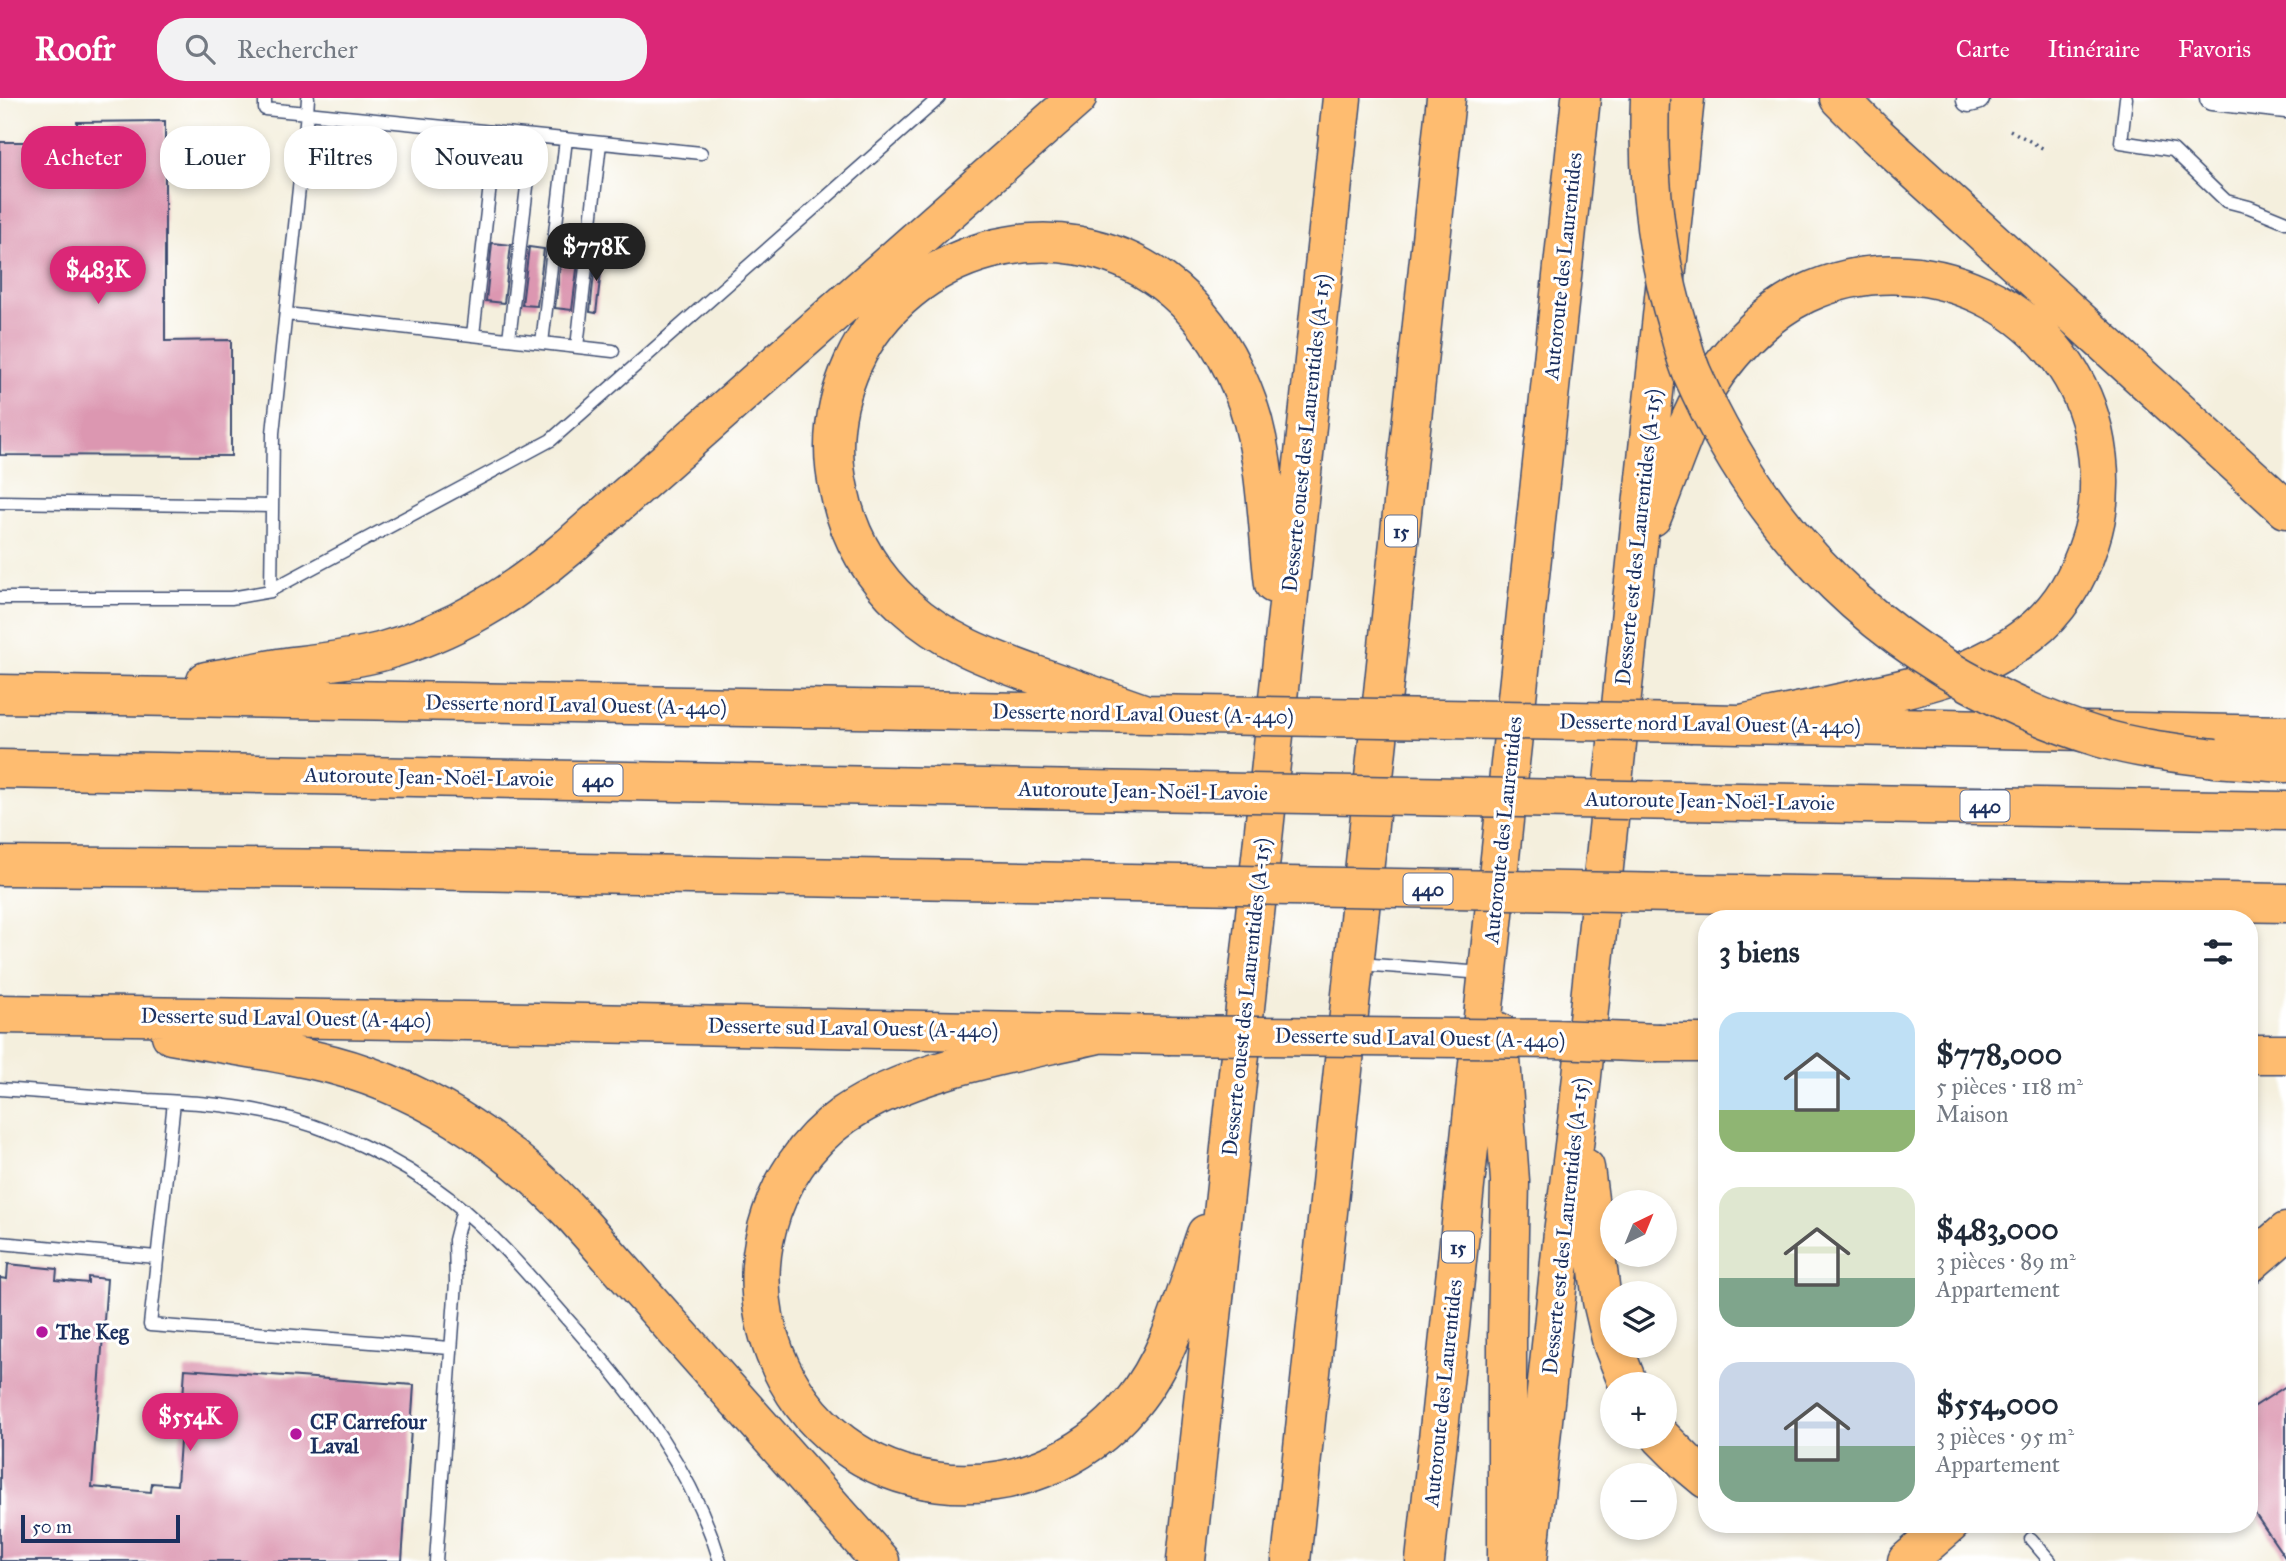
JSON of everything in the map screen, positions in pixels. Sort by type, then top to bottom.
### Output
[{"type":"main road","points":[[121,696],[382,652],[456,624],[505,597],[570,546],[1077,98]]},
{"type":"main road","name":"Desserte ouest des Laurentides (A-15)","points":[[1186,1561],[1342,98]]},
{"type":"main road","name":"15","points":[[1291,1561],[1446,98]]},
{"type":"main road","name":"Autoroute des Laurentides","points":[[1425,1561],[1491,974],[1492,932],[1581,98]]},
{"type":"main road","points":[[1650,98],[1650,172],[1656,240],[1691,372],[1751,481],[1796,540],[1853,601],[1937,665],[1983,691],[2040,717],[2103,738],[2215,758],[2286,763]]},
{"type":"main road","name":"Desserte est des Laurentides (A-15)","points":[[1528,1561],[1685,98]]},
{"type":"main road","points":[[1839,98],[2286,509]]},
{"type":"main road","points":[[1146,714],[985,658],[942,635],[890,592],[866,559],[851,531],[841,499],[834,459],[836,417],[847,376],[863,344],[885,313],[913,287],[948,264],[1007,245],[1054,242],[1076,244],[1101,250],[1145,270],[1175,291],[1201,318],[1213,333],[1234,372],[1257,434],[1282,655]]},
{"type":"main road","points":[[1635,558],[1709,384],[1752,332],[1802,295],[1838,282],[1884,274],[1951,281],[1996,301],[2024,319],[2047,341],[2067,368],[2081,394],[2091,422],[2098,455],[2099,499],[2094,529],[2081,567],[2070,587],[2044,621],[2008,649],[1982,664],[1948,678],[1900,691],[1741,724]]},
{"type":"main road","name":"Desserte nord Laval Ouest (A-440)","points":[[0,694],[2286,735]]},
{"type":"main road","name":"Autoroute Jean-Noël-Lavoie","points":[[0,769],[2286,811]]},
{"type":"main road","name":"440","points":[[0,866],[374,869],[2286,904]]},
{"type":"main road","points":[[1491,974],[1510,1181],[1507,1561]]},
{"type":"main road","name":"Desserte sud Laval Ouest (A-440)","points":[[0,1014],[1098,1034],[1555,1039],[1687,1045]]},
{"type":"main road","points":[[52,1015],[314,1060],[387,1084],[419,1098],[472,1128],[524,1166],[559,1199],[880,1561]]},
{"type":"main road","points":[[1098,1034],[958,1067],[884,1092],[863,1103],[833,1125],[806,1151],[791,1171],[780,1192],[764,1239],[761,1261],[762,1304],[765,1322],[789,1384],[817,1420],[845,1444],[878,1465],[926,1480],[973,1484],[996,1481],[1020,1477],[1062,1461],[1082,1449],[1116,1420],[1154,1371],[1166,1347],[1227,1176]]},
{"type":"main road","points":[[2258,1054],[2286,1054]]},
{"type":"main road","points":[[1578,1114],[1600,1285]]},
{"type":"main road","points":[[2258,1256],[2286,1232]]},
{"type":"main road","points":[[1673,1449],[1698,1472]]},
{"type":"main road","points":[[1907,1561],[1940,1533]]},
{"type":"street","points":[[2211,98],[2286,106]]},
{"type":"lane","points":[[265,98],[265,109],[436,126]]},
{"type":"lane","points":[[271,590],[273,433],[308,98]]},
{"type":"lane","points":[[0,598],[231,597],[271,590],[551,440],[939,98]]},
{"type":"lane","points":[[2126,98],[2121,142],[2173,150],[2226,201],[2286,222]]},
{"type":"lane","points":[[548,137],[701,153]]},
{"type":"lane","points":[[542,343],[566,139]]},
{"type":"lane","points":[[577,347],[600,143]]},
{"type":"lane","points":[[473,335],[490,189]]},
{"type":"lane","points":[[509,339],[527,189]]},
{"type":"lane","points":[[286,314],[613,351]]},
{"type":"lane","points":[[0,502],[272,506]]},
{"type":"lane","points":[[1355,964],[1491,974]]},
{"type":"lane","points":[[0,1089],[250,1110],[326,1130],[399,1165],[463,1209],[519,1265],[634,1396],[681,1471],[720,1561]]},
{"type":"lane","points":[[174,1102],[150,1325],[450,1348]]},
{"type":"lane","points":[[436,1561],[456,1282],[456,1240],[463,1209]]},
{"type":"lane","points":[[0,1243],[156,1257]]},
{"type":"lane","points":[[2031,1539],[2050,1561]]},
{"type":"path","points":[[2010,131],[2044,149]]},
{"type":"building","points":[[165,121],[165,126],[160,126],[160,189],[165,189],[165,341],[231,340],[231,456],[0,455],[0,142],[21,142],[21,189],[146,189],[146,126],[77,126],[77,122]]},
{"type":"building","points":[[492,243],[511,245],[504,303],[486,301]]},
{"type":"building","points":[[529,247],[544,249],[537,306],[522,305]]},
{"type":"building","points":[[562,251],[579,253],[572,310],[555,308]]},
{"type":"building","points":[[596,255],[603,255],[596,313],[590,312]]},
{"type":"building","name":"CF Carrefour Laval","points":[[8,1264],[57,1269],[56,1280],[88,1283],[88,1277],[107,1279],[92,1487],[151,1492],[152,1483],[177,1485],[185,1369],[414,1385],[402,1561],[0,1561],[0,1278],[7,1279]]},
{"type":"building","points":[[2286,1386],[2286,1559],[2258,1518],[2258,1404]]},
{"type":"place","name":"The Keg","points":[[42,1332]]},
{"type":"place","name":"CF Carrefour Laval","points":[[296,1434]]}]
